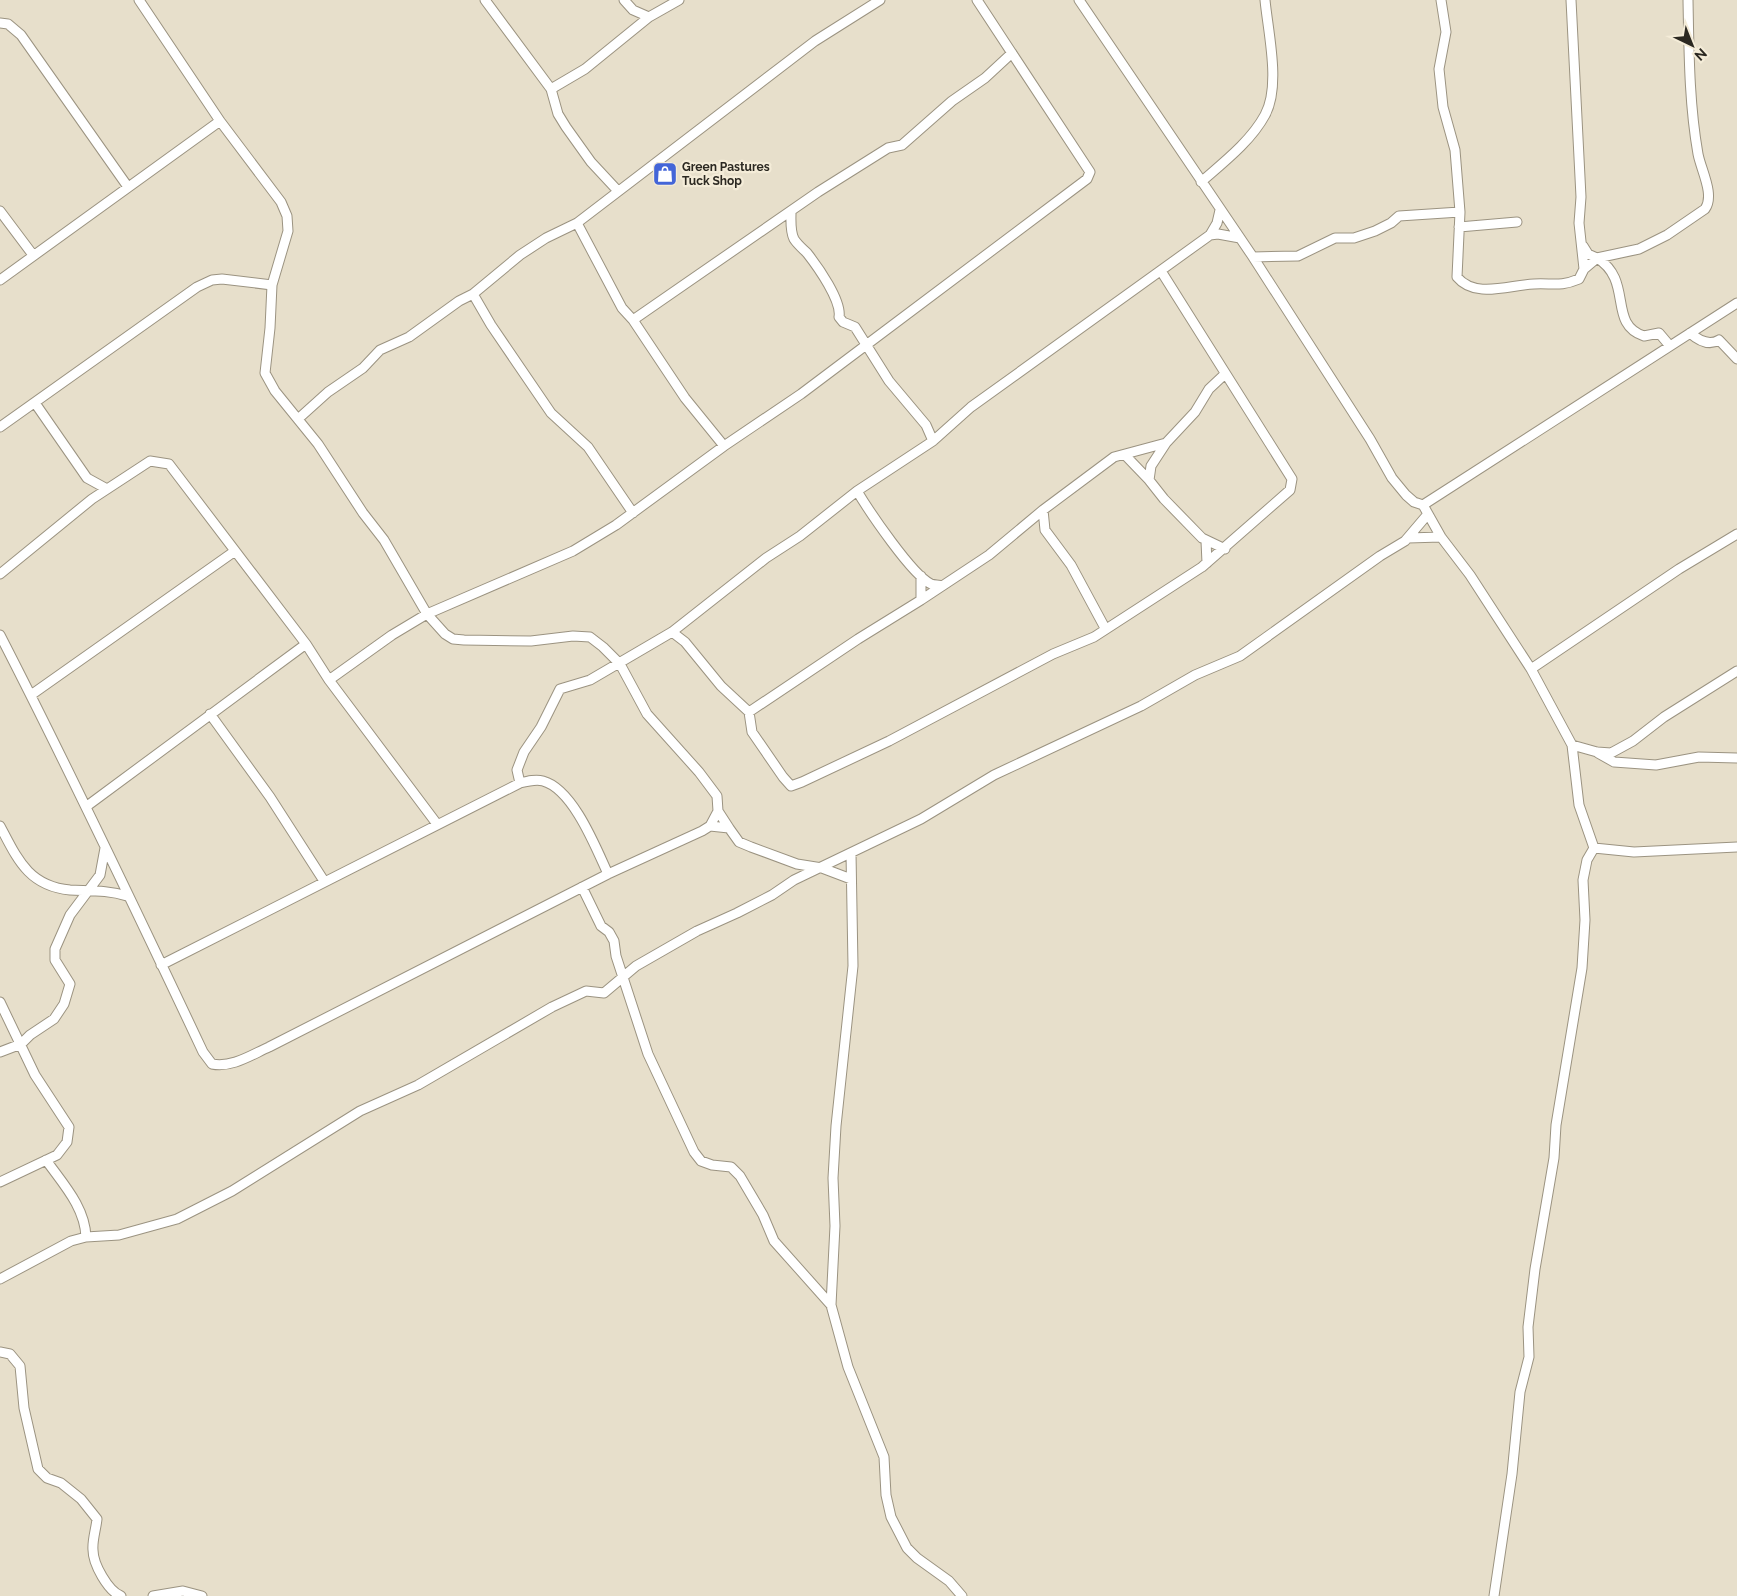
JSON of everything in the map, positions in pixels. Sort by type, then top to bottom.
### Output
[{"type":"street","points":[[139,0],[220,121],[281,202],[287,216],[288,231],[272,285],[265,373],[275,391],[298,419],[384,540],[427,614],[444,634],[453,639],[531,641],[573,636],[590,637],[604,647],[620,664],[647,714],[699,772],[717,796],[718,811],[740,842],[797,864],[822,868],[851,879]]},
{"type":"street","points":[[485,0],[551,88],[558,114],[591,162],[618,191]]},
{"type":"street","points":[[624,0],[633,10],[649,17]]},
{"type":"street","points":[[551,88],[585,69],[649,17],[679,0]]},
{"type":"street","points":[[298,419],[328,392],[364,368],[380,350],[409,337],[459,301],[473,294],[520,256],[546,238],[577,223],[815,41],[880,0]]},
{"type":"street","points":[[329,680],[392,635],[427,614],[573,551],[633,513],[724,446],[801,394],[1087,180],[1090,172],[977,0]]},
{"type":"street","points":[[1079,0],[1253,257],[1370,440],[1392,478],[1410,498],[1423,505],[1441,537],[1470,575],[1531,669],[1572,744],[1579,805],[1594,848],[1588,860],[1583,880],[1585,920],[1582,968],[1556,1124],[1554,1158],[1535,1268],[1528,1327],[1528,1356],[1520,1392],[1512,1474],[1494,1596]]},
{"type":"street","points":[[1201,182],[1248,137],[1266,114],[1271,95],[1272,59],[1265,0]]},
{"type":"street","points":[[1441,0],[1446,32],[1439,69],[1444,107],[1455,150],[1460,212],[1457,277],[1463,284],[1471,288],[1508,289],[1535,284],[1564,286],[1579,279],[1584,269],[1597,258],[1639,249],[1654,243],[1705,209],[1708,204],[1708,190],[1693,125],[1688,0]]},
{"type":"street","points":[[1571,0],[1581,197],[1579,223],[1584,269]]},
{"type":"street","points":[[0,23],[8,24],[21,35],[128,187]]},
{"type":"street","points":[[633,320],[874,156],[888,148],[902,145],[937,113],[986,78],[1012,53]]},
{"type":"street","points":[[0,280],[220,121]]},
{"type":"street","points":[[520,783],[517,770],[524,752],[541,727],[560,689],[590,680],[672,632],[730,585],[800,536],[857,491],[933,441],[971,407],[1210,235],[1217,223],[1220,210]]},
{"type":"street","points":[[0,212],[33,255]]},
{"type":"street","points":[[791,212],[790,226],[794,238],[813,261],[834,294],[840,310],[839,317],[843,322],[855,327],[867,343],[889,381],[926,425],[933,441]]},
{"type":"street","points":[[1253,257],[1298,256],[1334,238],[1354,238],[1375,230],[1392,223],[1399,216],[1460,212]]},
{"type":"street","points":[[1459,227],[1517,222]]},
{"type":"street","points":[[577,223],[622,308],[633,320],[686,398],[724,446]]},
{"type":"street","points":[[1210,235],[1218,234],[1240,238]]},
{"type":"street","points":[[1583,246],[1588,254],[1608,265],[1614,273],[1625,320],[1630,329],[1644,336],[1659,333],[1670,346]]},
{"type":"street","points":[[672,632],[685,642],[721,686],[749,712],[752,732],[791,786],[889,741],[1036,663],[1094,637],[1105,628],[1207,563],[1225,549],[1259,515],[1290,490],[1292,479],[1161,271]]},
{"type":"street","points":[[0,427],[197,287],[212,280],[222,279],[272,285]]},
{"type":"street","points":[[473,294],[491,325],[551,413],[588,448],[633,513]]},
{"type":"street","points":[[1423,505],[1737,303]]},
{"type":"street","points":[[1690,333],[1704,342],[1715,343],[1719,340],[1737,359]]},
{"type":"street","points":[[1149,480],[1151,466],[1166,443],[1194,412],[1209,389],[1225,374]]},
{"type":"street","points":[[35,403],[87,478],[107,489]]},
{"type":"street","points":[[749,712],[858,638],[989,556],[1043,510],[1114,457],[1166,443]]},
{"type":"street","points":[[1125,455],[1164,499],[1206,541],[1225,549]]},
{"type":"street","points":[[0,574],[107,489],[150,461],[169,464],[234,552],[306,644],[329,680],[437,824]]},
{"type":"street","points":[[857,491],[875,520],[921,576],[930,584],[942,586]]},
{"type":"street","points":[[1043,510],[1046,530],[1071,565],[1105,628]]},
{"type":"street","points":[[0,1280],[72,1241],[119,1235],[177,1219],[232,1191],[360,1111],[418,1084],[552,1007],[586,990],[604,993],[623,976],[697,931],[772,895],[794,880],[921,819],[994,775],[1141,706],[1195,675],[1240,656],[1408,538],[1428,514]]},
{"type":"street","points":[[1531,669],[1679,569],[1737,534]]},
{"type":"street","points":[[1408,538],[1441,537]]},
{"type":"street","points":[[1206,541],[1207,563]]},
{"type":"street","points":[[31,695],[234,552]]},
{"type":"street","points":[[921,576],[921,600]]},
{"type":"street","points":[[0,635],[86,806],[127,896],[203,1052],[212,1064],[222,1066],[269,1047],[608,874],[710,826],[729,828]]},
{"type":"street","points":[[86,806],[306,644]]},
{"type":"street","points":[[1596,752],[1611,753],[1633,741],[1664,717],[1737,671]]},
{"type":"street","points":[[210,714],[270,797],[324,881]]},
{"type":"street","points":[[1572,744],[1596,752],[1614,762],[1656,765],[1699,757],[1737,758]]},
{"type":"street","points":[[162,965],[520,783],[542,780],[554,786],[571,803],[608,874]]},
{"type":"street","points":[[710,826],[718,811]]},
{"type":"street","points":[[0,826],[20,865],[33,876],[55,887],[114,892],[127,896]]},
{"type":"street","points":[[1594,848],[1634,852],[1737,847]]},
{"type":"street","points":[[2,1051],[21,1044],[30,1035],[54,1019],[64,1004],[70,984],[55,960],[55,949],[70,915],[91,890],[100,875],[105,848]]},
{"type":"street","points":[[851,853],[853,966],[836,1126],[833,1178],[835,1226],[831,1306],[848,1367],[884,1457],[886,1495],[891,1516],[907,1548],[917,1558],[949,1581],[962,1596]]},
{"type":"street","points":[[582,888],[600,926],[609,932],[614,941],[648,1054],[694,1152],[701,1161],[712,1165],[731,1167],[740,1176],[763,1215],[774,1241],[831,1306]]},
{"type":"street","points":[[0,1002],[11,1028],[21,1044],[39,1082],[69,1127],[68,1142],[57,1155],[0,1182]]},
{"type":"street","points":[[2,1051],[10,1038],[11,1028]]},
{"type":"street","points":[[46,1160],[82,1211],[86,1225],[86,1238]]},
{"type":"street","points":[[0,1352],[10,1354],[20,1366],[24,1408],[38,1469],[47,1478],[61,1483],[90,1509],[97,1519],[92,1549],[94,1560],[107,1582],[121,1596]]},
{"type":"street","points":[[153,1596],[183,1591],[202,1596]]},
{"type":"place","name":"Green Pastures Tuck Shop","points":[[665,174]]}]
